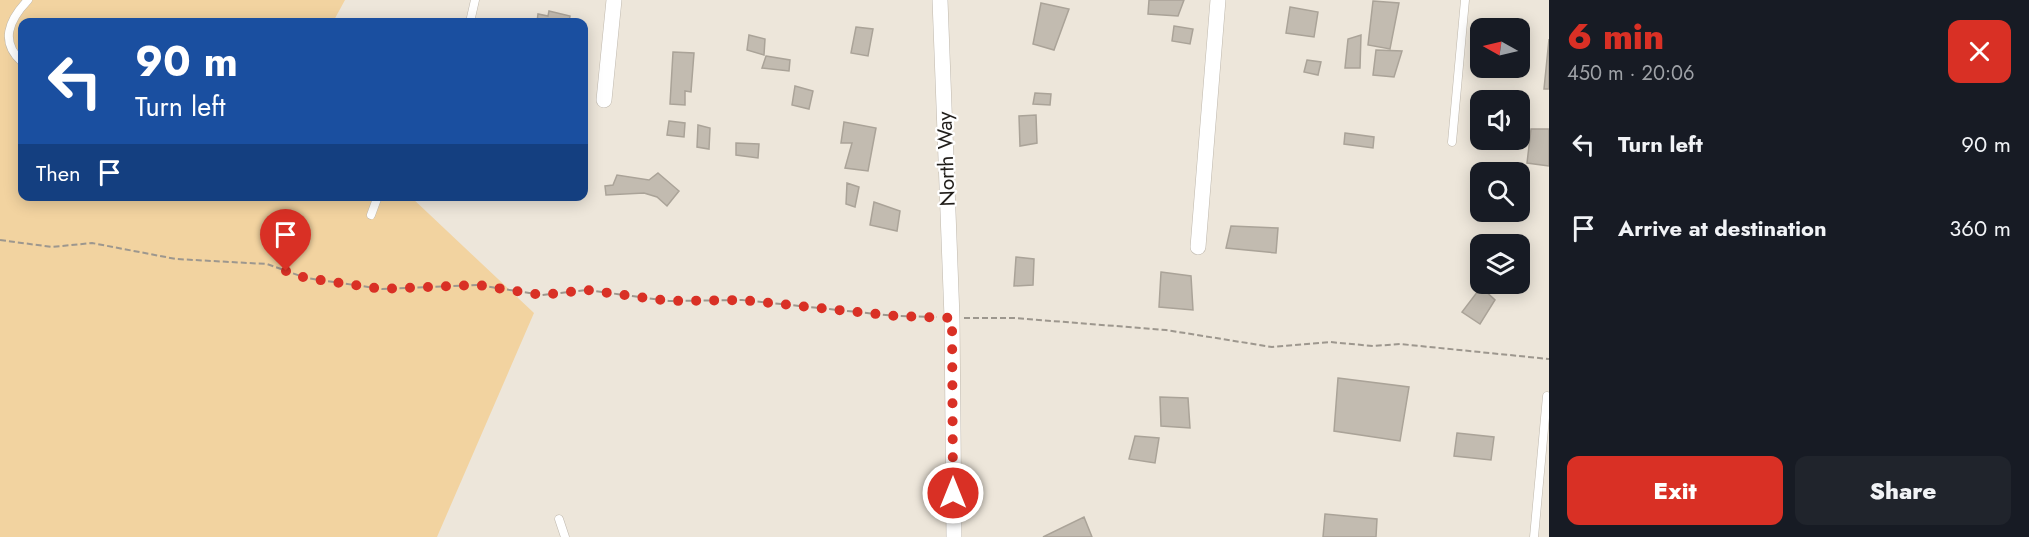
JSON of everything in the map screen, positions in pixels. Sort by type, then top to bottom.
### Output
[{"type":"street","points":[[604,100],[614,0]]},
{"type":"street","name":"North Way","points":[[940,0],[952,318],[954,537]]},
{"type":"street","points":[[1198,247],[1218,0]]},
{"type":"lane","points":[[18,60],[6,48],[5,38],[14,15],[28,0]]},
{"type":"lane","points":[[471,18],[475,0]]},
{"type":"lane","points":[[1452,142],[1465,0]]},
{"type":"lane","points":[[371,215],[376,201]]},
{"type":"lane","points":[[1534,537],[1547,396]]},
{"type":"lane","points":[[559,519],[565,537]]},
{"type":"path","points":[[0,240],[52,247],[92,243],[176,259],[267,264],[306,278],[382,289],[478,285],[542,295],[587,290],[669,301],[742,300],[896,316],[1014,318],[1166,330],[1272,347],[1330,342],[1400,344],[1549,359]]},
{"type":"shaded area","points":[[0,0],[345,0],[335,18],[18,18],[18,201],[415,201],[534,313],[437,537],[0,537]]},
{"type":"building","points":[[1149,0],[1184,0],[1178,16],[1148,14]]},
{"type":"building","points":[[1373,1],[1399,3],[1390,49],[1368,45]]},
{"type":"building","points":[[1041,3],[1069,9],[1054,50],[1033,44]]},
{"type":"building","points":[[1290,7],[1318,12],[1314,37],[1286,33]]},
{"type":"building","points":[[549,11],[570,16],[570,18],[538,18],[538,14],[548,16]]},
{"type":"building","points":[[1174,26],[1193,29],[1190,44],[1172,41]]},
{"type":"building","points":[[856,27],[873,29],[868,56],[851,53]]},
{"type":"building","points":[[749,35],[765,39],[764,55],[747,50]]},
{"type":"building","points":[[1361,35],[1360,68],[1345,68],[1348,39]]},
{"type":"building","points":[[1549,39],[1549,89],[1544,89]]},
{"type":"building","points":[[1376,50],[1402,51],[1394,77],[1373,75]]},
{"type":"building","points":[[673,52],[694,53],[691,92],[685,91],[685,105],[670,104]]},
{"type":"building","points":[[766,56],[790,60],[789,71],[762,68]]},
{"type":"building","points":[[1307,60],[1321,62],[1318,75],[1304,72]]},
{"type":"building","points":[[795,86],[813,91],[809,109],[792,105]]},
{"type":"building","points":[[1035,93],[1051,94],[1050,105],[1033,104]]},
{"type":"building","points":[[1036,115],[1037,143],[1020,146],[1019,116]]},
{"type":"building","points":[[669,121],[685,123],[684,137],[667,135]]},
{"type":"building","points":[[844,122],[876,128],[868,171],[845,168],[852,143],[841,143]]},
{"type":"building","points":[[698,125],[710,128],[709,149],[697,147]]},
{"type":"building","points":[[1531,129],[1549,129],[1549,166],[1527,162]]},
{"type":"building","points":[[1345,133],[1374,137],[1373,148],[1344,144]]},
{"type":"building","points":[[736,143],[759,144],[758,158],[736,155]]},
{"type":"building","points":[[658,173],[679,191],[667,206],[657,197],[644,193],[606,195],[605,186],[613,185],[617,175],[649,180]]},
{"type":"building","points":[[847,183],[859,187],[855,207],[846,204]]},
{"type":"building","points":[[874,202],[900,211],[897,231],[870,225]]},
{"type":"building","points":[[1231,226],[1278,228],[1276,253],[1226,248]]},
{"type":"building","points":[[1016,257],[1034,259],[1033,285],[1014,286]]},
{"type":"building","points":[[1161,272],[1191,276],[1193,310],[1159,307]]},
{"type":"building","points":[[1476,294],[1489,294],[1495,300],[1480,324],[1462,312]]},
{"type":"building","points":[[1338,378],[1409,387],[1400,441],[1334,431]]},
{"type":"building","points":[[1160,397],[1188,398],[1190,428],[1161,426]]},
{"type":"building","points":[[1457,433],[1494,437],[1491,460],[1454,456]]},
{"type":"building","points":[[1135,436],[1159,438],[1155,463],[1129,459]]},
{"type":"building","points":[[1325,514],[1377,519],[1376,537],[1323,537]]},
{"type":"building","points":[[1084,517],[1092,537],[1043,537]]},
{"type":"route","points":[[286,271],[306,278],[382,289],[478,285],[542,295],[587,290],[669,301],[742,300],[896,316],[952,318],[953,493]]}]
